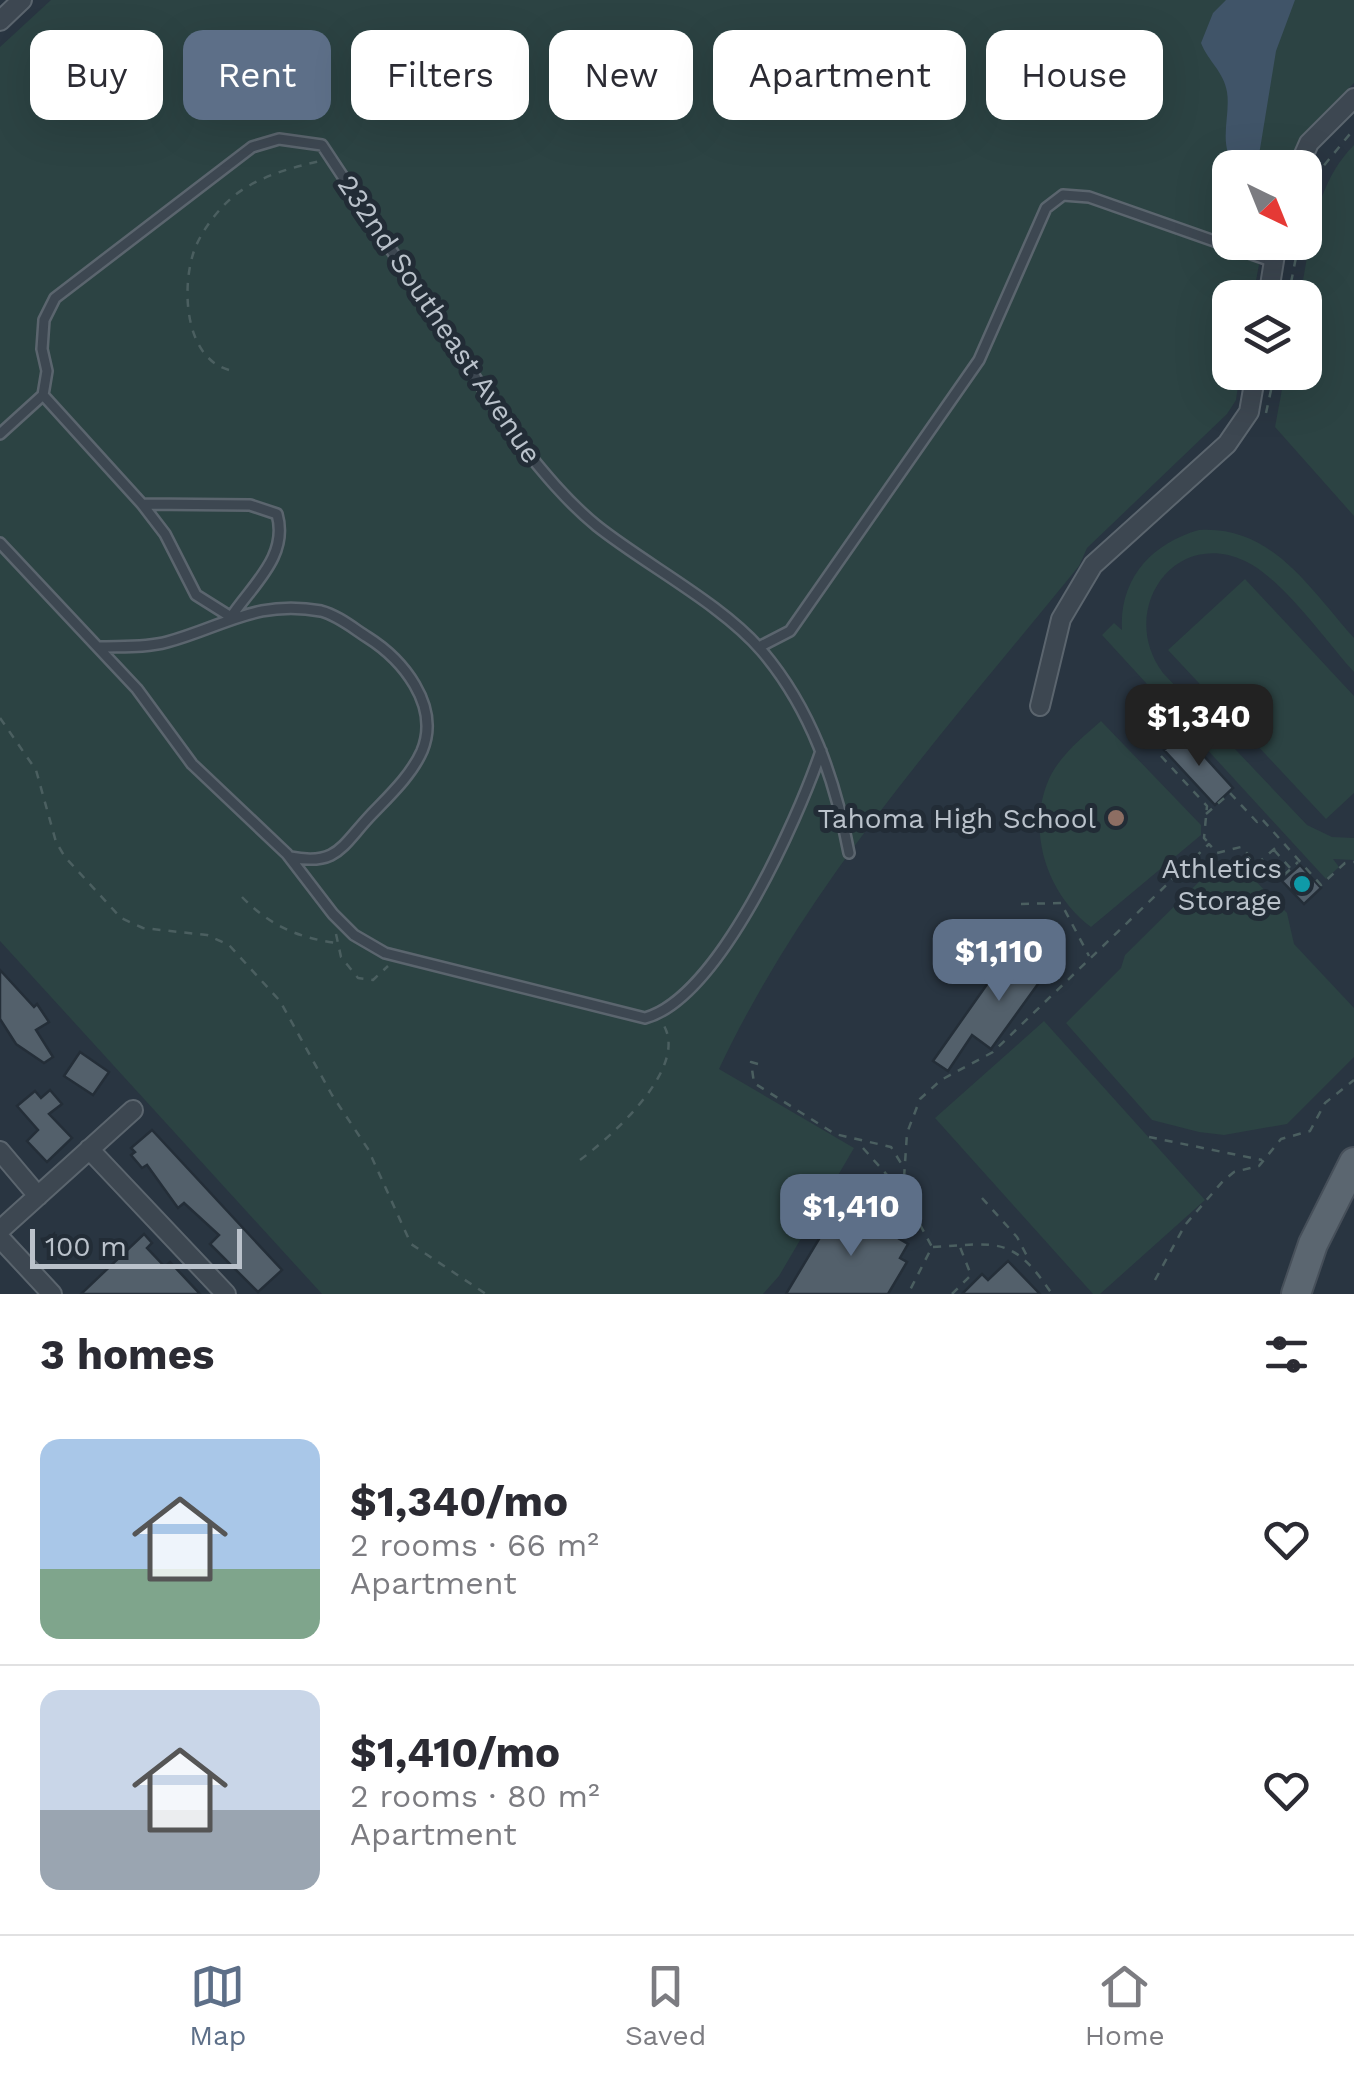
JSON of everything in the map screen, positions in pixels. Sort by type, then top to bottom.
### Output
[{"type":"main road","points":[[1296,1294],[1314,1244],[1353,1166]]},
{"type":"street","points":[[0,21],[22,0]]},
{"type":"street","points":[[1307,150],[1354,98]]},
{"type":"street","points":[[1271,280],[1274,262]]},
{"type":"street","points":[[1040,706],[1061,619],[1093,565],[1227,444],[1250,412],[1253,390]]},
{"type":"street","points":[[0,1230],[133,1110]]},
{"type":"street","points":[[89,1149],[226,1294]]},
{"type":"street","points":[[0,1151],[38,1196]]},
{"type":"street","points":[[0,1238],[52,1294]]},
{"type":"lane","name":"232nd Southeast Avenue","points":[[42,395],[46,370],[42,349],[44,320],[55,298],[252,147],[279,139],[322,145],[514,436],[549,479],[595,524],[759,647],[787,684],[821,752],[840,804],[849,853]]},
{"type":"lane","points":[[759,647],[790,632],[979,360],[1046,208],[1054,202],[1063,196],[1088,197],[1274,262]]},
{"type":"lane","points":[[0,434],[42,395],[142,504],[164,534],[196,594],[231,617]]},
{"type":"lane","points":[[142,504],[250,504],[277,514],[282,530],[275,559],[231,617]]},
{"type":"lane","points":[[0,542],[137,689],[192,764],[290,857],[333,914],[354,934],[392,955],[645,1018],[658,1015],[698,985],[726,946],[803,805],[821,752]]},
{"type":"lane","points":[[98,648],[164,643],[231,617],[274,610],[324,612],[401,660],[421,698],[425,736],[422,751],[392,795],[332,857],[314,862],[290,857]]},
{"type":"path","points":[[1322,168],[1354,129]]},
{"type":"path","points":[[230,370],[213,366],[202,355],[195,335],[190,310],[194,250],[212,220],[234,196],[284,169],[331,158]]},
{"type":"path","points":[[0,718],[36,770],[56,842],[65,857],[121,918],[142,928],[207,936],[229,945],[280,1001],[332,1095],[368,1148],[411,1244],[486,1294]]},
{"type":"path","points":[[1161,756],[1207,806],[1204,838],[1217,853],[1241,847],[1268,875]]},
{"type":"path","points":[[1206,814],[1230,793],[1321,885],[1345,863],[1354,862]]},
{"type":"path","points":[[1257,864],[1282,842]]},
{"type":"path","points":[[885,1230],[904,1195],[907,1134],[920,1099],[941,1080],[993,1052],[1209,844]]},
{"type":"path","points":[[1273,849],[1291,868]]},
{"type":"path","points":[[1284,875],[1299,861]]},
{"type":"path","points":[[242,897],[261,917],[286,930],[338,943]]},
{"type":"path","points":[[1021,904],[1060,903],[1090,957]]},
{"type":"path","points":[[333,914],[341,957],[358,978],[373,980],[386,970],[392,955]]},
{"type":"path","points":[[580,1160],[647,1094],[666,1066],[672,1046],[658,1015]]},
{"type":"path","points":[[758,1064],[751,1062],[754,1083],[835,1134],[890,1147],[904,1169]]},
{"type":"path","points":[[1156,1280],[1185,1225],[1222,1181],[1264,1160],[1281,1139],[1310,1131],[1325,1103],[1354,1080]]},
{"type":"path","points":[[1148,1137],[1264,1160]]},
{"type":"path","points":[[864,1148],[904,1195],[932,1247]]},
{"type":"path","points":[[982,1198],[1017,1237],[1052,1294]]},
{"type":"path","points":[[932,1247],[994,1244],[1028,1259]]},
{"type":"path","points":[[952,1294],[971,1275],[959,1246]]},
{"type":"path","points":[[908,1294],[932,1247]]},
{"type":"green space","points":[[51,0],[1354,0],[1354,83],[1309,128],[1297,150],[1212,150],[1212,260],[1260,260],[1256,280],[1212,280],[1212,390],[1237,390],[1236,400],[1227,414],[1087,548],[1079,566],[884,807],[794,934],[719,1069],[854,1148],[779,1276],[763,1294],[322,1294],[0,941],[0,47]]},
{"type":"green space","points":[[1354,145],[1354,516],[1275,427],[1282,390],[1322,390],[1322,280],[1303,280],[1307,260],[1322,260],[1322,197]]},
{"type":"green space","points":[[1199,530],[1225,531],[1269,549],[1305,581],[1354,638],[1354,672],[1274,581],[1245,561],[1219,554],[1195,556],[1175,565],[1160,581],[1150,602],[1146,625],[1150,649],[1163,673],[1307,825],[1332,837],[1354,838],[1354,860],[1333,859],[1339,867],[1326,879],[1102,635],[1114,623],[1122,630],[1126,595],[1153,554]]},
{"type":"green space","points":[[1245,579],[1354,696],[1354,793],[1326,819],[1168,650]]},
{"type":"green space","points":[[1101,721],[1201,825],[1201,835],[1091,927],[1052,879],[1041,840],[1040,819],[1042,799],[1054,770]]},
{"type":"green space","points":[[1217,864],[1239,864],[1287,913],[1294,944],[1354,1008],[1354,1057],[1287,1124],[1224,1135],[1152,1120],[1066,1023],[1121,968],[1125,955]]},
{"type":"green space","points":[[1044,1021],[1205,1200],[1100,1294],[1093,1294],[935,1118]]},
{"type":"water","points":[[1226,0],[1295,0],[1276,51],[1260,150],[1228,150],[1225,85],[1201,43],[1213,13]]},
{"type":"building","points":[[1183,733],[1233,788],[1215,805],[1164,750]]},
{"type":"building","name":"Athletics Storage","points":[[1300,865],[1321,888],[1304,904],[1282,881]]},
{"type":"building","points":[[1049,937],[1064,948],[991,1049],[972,1035],[948,1071],[933,1061],[1002,963],[1019,976]]},
{"type":"building","points":[[0,970],[34,1007],[37,1004],[49,1022],[36,1030],[53,1057],[44,1063],[16,1044],[0,1019]]},
{"type":"building","points":[[80,1052],[109,1072],[93,1095],[64,1076]]},
{"type":"building","points":[[50,1090],[62,1104],[49,1114],[72,1138],[47,1162],[27,1141],[38,1130],[17,1106],[35,1091],[41,1098]]},
{"type":"building","points":[[152,1130],[282,1270],[258,1292],[210,1244],[219,1235],[184,1203],[178,1208],[147,1165],[142,1168],[131,1155],[135,1152],[131,1148]]},
{"type":"building","points":[[840,1204],[908,1244],[900,1258],[907,1262],[888,1294],[786,1294]]},
{"type":"building","points":[[144,1234],[152,1243],[147,1248],[165,1267],[170,1262],[200,1294],[81,1294]]},
{"type":"building","points":[[1008,1261],[1040,1294],[962,1294],[982,1274],[988,1280]]},
{"type":"place","name":"Tahoma High School","points":[[1116,818]]},
{"type":"place","name":"Athletics Storage","points":[[1302,884]]}]
